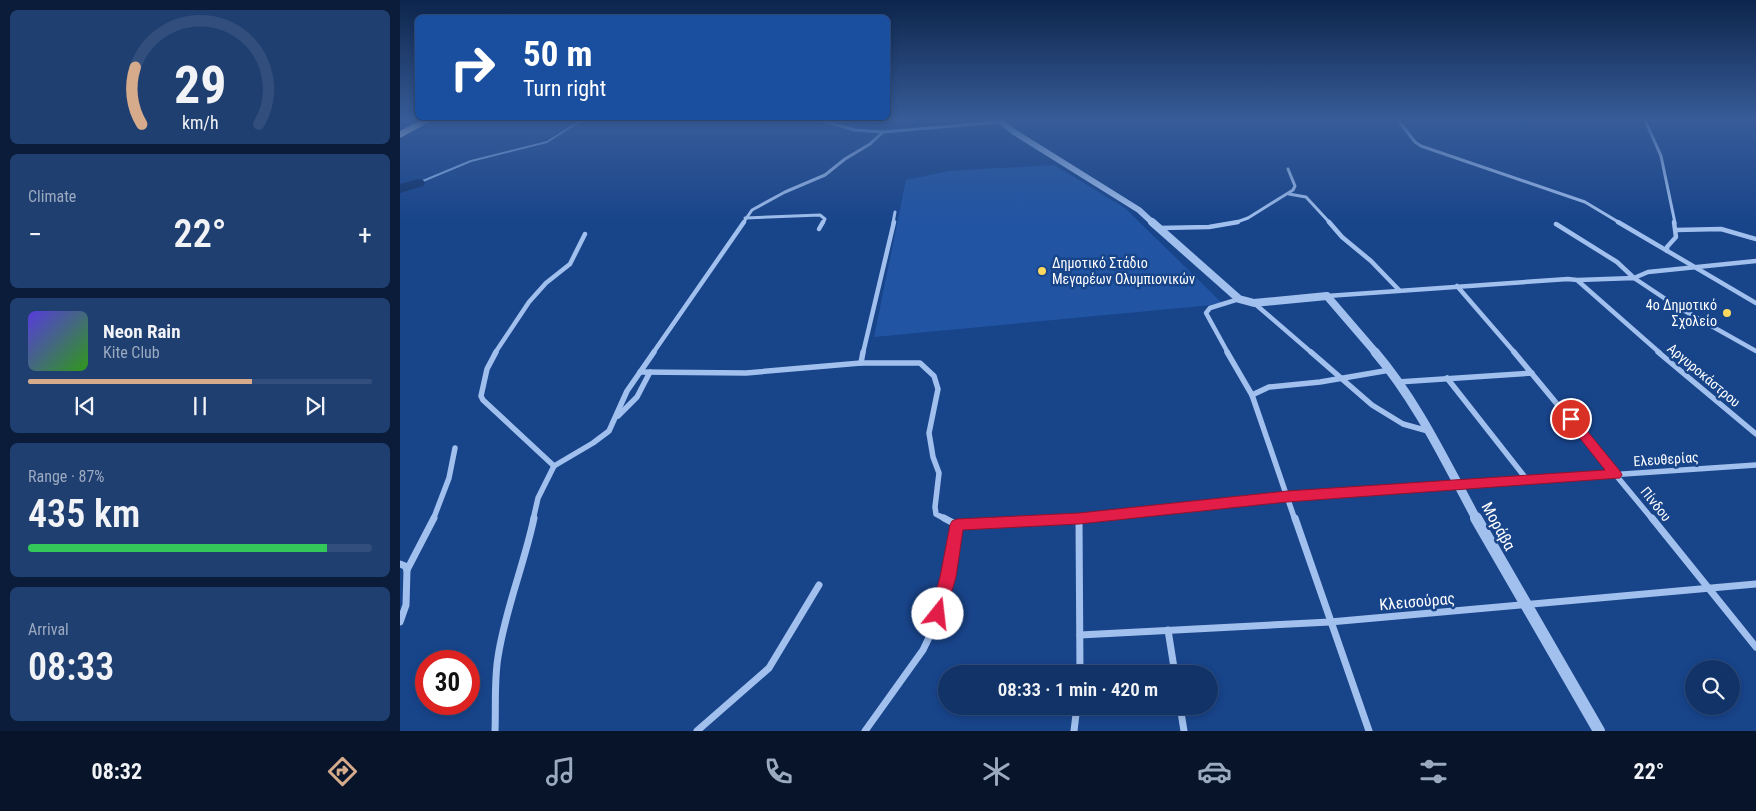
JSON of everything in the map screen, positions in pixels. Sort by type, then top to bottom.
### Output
[{"type":"street","points":[[495,731],[497,660],[502,633],[526,554],[538,498],[554,466],[601,438],[609,431],[627,392],[752,210],[825,175],[853,154]]},
{"type":"street","points":[[1053,154],[1123,198],[1160,228],[1239,299],[1254,303],[1457,286],[1568,279],[1634,278],[1648,272],[1698,269],[1756,262]]},
{"type":"street","points":[[1445,154],[1585,202],[1756,303]]},
{"type":"street","points":[[1659,154],[1672,200],[1676,230],[1676,237],[1669,243],[1667,252]]},
{"type":"street","points":[[1160,228],[1210,227],[1234,223],[1248,218],[1288,194],[1295,186],[1288,169]]},
{"type":"street","points":[[1288,194],[1306,197],[1311,201],[1342,237],[1371,261],[1399,290]]},
{"type":"street","points":[[860,363],[895,212]]},
{"type":"street","points":[[745,218],[820,215],[825,219],[819,229]]},
{"type":"street","points":[[1556,224],[1617,262],[1634,278],[1676,306],[1756,352]]},
{"type":"street","points":[[1676,230],[1721,229],[1756,239]]},
{"type":"street","points":[[554,466],[483,400],[481,396],[487,369],[500,345],[529,302],[546,283],[565,270],[570,264],[585,234]]},
{"type":"street","name":"Αργυροκάστρου","points":[[1577,280],[1665,358],[1756,434]]},
{"type":"street","name":"Πίνδου","points":[[1457,286],[1532,373],[1756,647]]},
{"type":"street","name":"Μοράβα","points":[[1327,296],[1398,382],[1428,431],[1524,604],[1599,731]]},
{"type":"street","points":[[1239,299],[1210,308],[1206,313],[1207,318],[1252,396],[1369,731]]},
{"type":"street","points":[[1254,303],[1372,405],[1414,428],[1428,431]]},
{"type":"street","points":[[640,372],[779,371],[860,363],[920,364],[934,376],[938,389],[929,433],[933,457],[939,473],[935,507],[936,514],[957,525],[948,577],[934,625],[923,650],[865,731]]},
{"type":"street","points":[[1252,396],[1268,387],[1390,370]]},
{"type":"street","points":[[616,418],[639,396],[645,387],[650,372]]},
{"type":"street","points":[[1398,382],[1532,373]]},
{"type":"street","points":[[1447,378],[1528,481]]},
{"type":"street","points":[[400,622],[406,605],[407,570],[438,511],[449,478],[455,448]]},
{"type":"street","name":"Ελευθερίας","points":[[957,525],[1079,518],[1287,497],[1457,484],[1528,481],[1756,465]]},
{"type":"street","points":[[1079,518],[1080,665]]},
{"type":"street","points":[[400,564],[405,566],[407,570]]},
{"type":"street","points":[[697,731],[769,668],[819,584]]},
{"type":"street","name":"Κλεισούρας","points":[[1080,635],[1330,622],[1756,584]]},
{"type":"street","points":[[1168,630],[1174,665]]},
{"type":"street","points":[[1074,731],[1076,715]]},
{"type":"street","points":[[1181,715],[1184,731]]},
{"type":"shaded area","points":[[1054,165],[1125,208],[1223,304],[874,337],[906,180],[949,171]]},
{"type":"waterway","points":[[418,183],[471,161],[499,154]]},
{"type":"waterway","points":[[400,189],[418,183]]},
{"type":"place","name":"Δημοτικό Στάδιο Μεγαρέων Ολυμπιονικών","points":[[1042,271]]},
{"type":"place","name":"4ο Δημοτικό Σχολείο","points":[[1727,313]]},
{"type":"route","points":[[938,614],[948,577],[957,525],[1079,518],[1287,497],[1457,484],[1616,475],[1571,419]]}]
